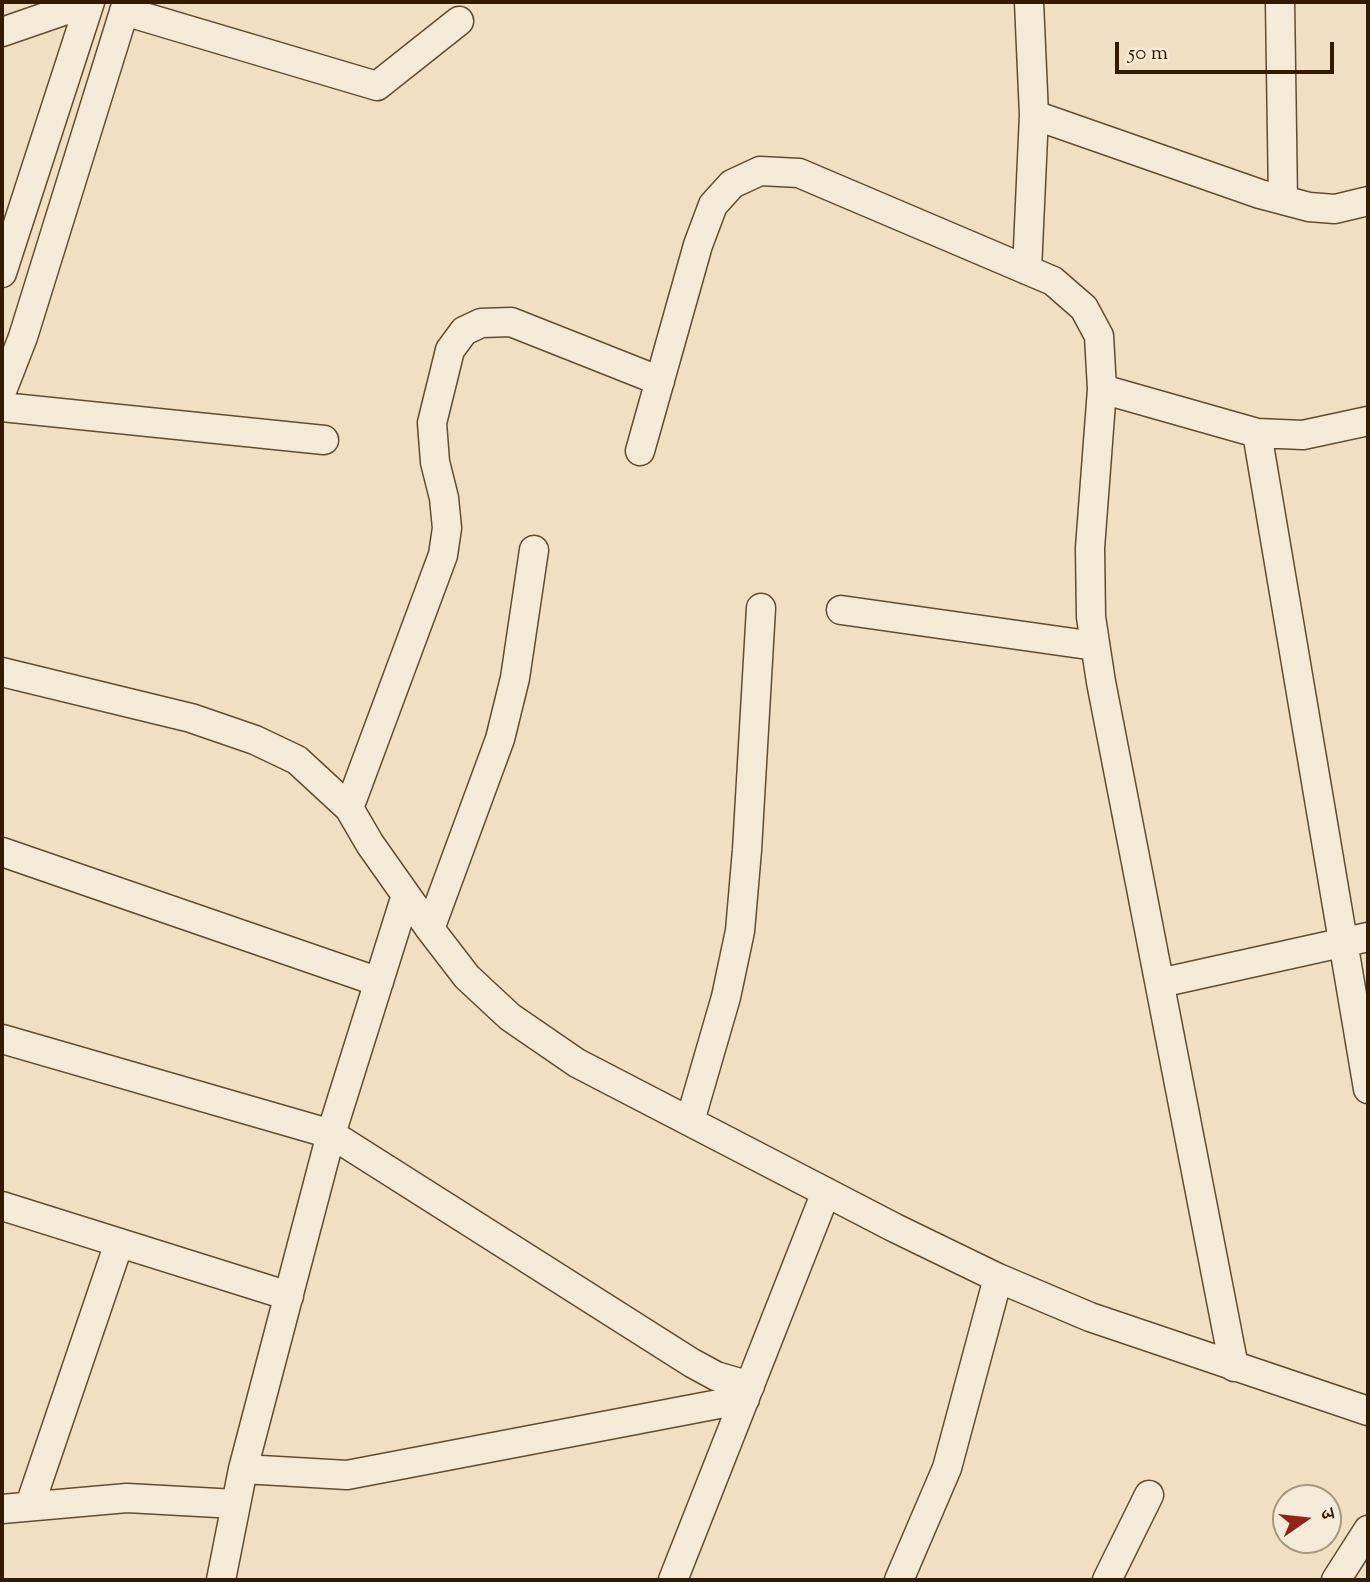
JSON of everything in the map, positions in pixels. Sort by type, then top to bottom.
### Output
[{"type":"street","points":[[2,33],[90,2]]},
{"type":"street","points":[[2,273],[90,2]]},
{"type":"street","points":[[1027,270],[1034,114],[1028,2]]},
{"type":"street","points":[[1280,2],[1283,200]]},
{"type":"street","points":[[2,391],[23,337],[125,6],[377,86],[459,21]]},
{"type":"street","points":[[1034,114],[1309,207],[1335,209],[1368,201]]},
{"type":"street","points":[[640,452],[698,245],[713,205],[732,184],[760,171],[799,173],[1053,281],[1084,308],[1099,336],[1102,389],[1090,548],[1091,617],[1234,1367]]},
{"type":"street","points":[[349,808],[443,555],[447,528],[444,498],[435,463],[432,423],[450,350],[464,331],[481,323],[511,322],[660,382]]},
{"type":"street","points":[[1102,389],[1257,433],[1303,435],[1368,421]]},
{"type":"street","points":[[2,407],[324,440]]},
{"type":"street","points":[[1257,433],[1356,939],[1368,1089]]},
{"type":"street","points":[[430,929],[500,739],[515,678],[534,550]]},
{"type":"street","points":[[690,1121],[726,998],[740,932],[761,608]]},
{"type":"street","points":[[841,610],[1096,646]]},
{"type":"street","points":[[2,672],[191,718],[255,740],[297,760],[349,808],[370,844],[467,977],[510,1017],[578,1063],[998,1278],[1090,1317],[1368,1411]]},
{"type":"street","points":[[2,852],[379,982]]},
{"type":"street","points":[[220,1580],[243,1469],[331,1134],[406,895]]},
{"type":"street","points":[[1160,984],[1356,939]]},
{"type":"street","points":[[2,1039],[331,1134],[692,1363],[747,1393]]},
{"type":"street","points":[[683,1580],[672,1580],[826,1192]]},
{"type":"street","points":[[2,1206],[289,1296]]},
{"type":"street","points":[[30,1506],[119,1243]]},
{"type":"street","points":[[900,1580],[947,1468],[998,1278]]},
{"type":"street","points":[[243,1469],[347,1475],[747,1393]]},
{"type":"street","points":[[1107,1580],[1149,1495]]},
{"type":"street","points":[[2,1508],[127,1498],[236,1504]]},
{"type":"street","points":[[1336,1580],[1368,1530]]}]
